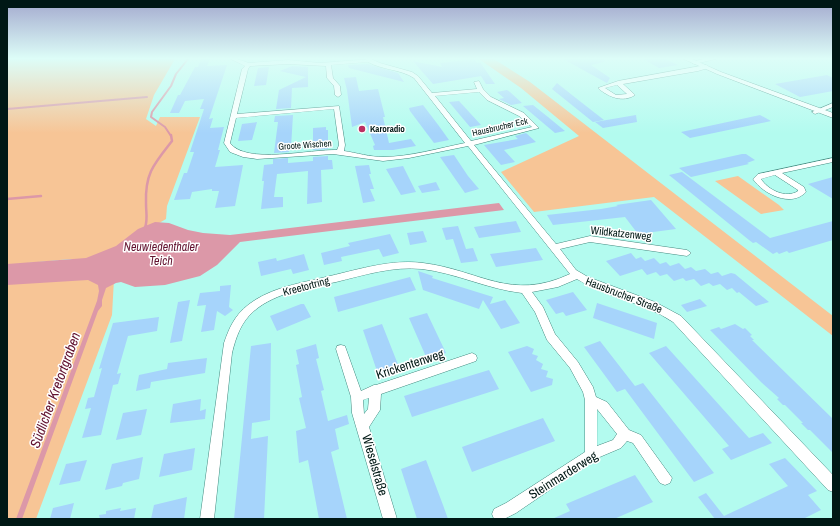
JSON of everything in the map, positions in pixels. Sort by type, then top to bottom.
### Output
[{"type":"street","name":"Groote Wischen","points":[[242,84],[227,143],[228,148],[235,153],[257,158],[319,152],[340,152],[366,158],[384,159],[469,144]]},
{"type":"street","points":[[335,84],[337,86],[338,95]]},
{"type":"street","name":"Hausbrucher Straße","points":[[420,84],[569,268],[577,275],[594,285],[656,306],[677,319],[833,485]]},
{"type":"street","points":[[430,95],[479,90],[477,84]]},
{"type":"street","points":[[615,84],[603,86],[601,88],[614,97],[632,95],[632,93],[619,84]]},
{"type":"street","points":[[743,84],[833,116]]},
{"type":"street","name":"Hausbrucher Eck","points":[[469,144],[536,128],[519,112],[494,103],[479,90]]},
{"type":"street","points":[[816,111],[833,105]]},
{"type":"street","points":[[234,116],[337,107],[342,145],[340,152]]},
{"type":"street","points":[[816,111],[833,119]]},
{"type":"street","points":[[778,174],[801,189],[801,194],[792,197],[779,195],[758,181],[758,178],[761,176],[778,174],[833,160]]},
{"type":"street","name":"Wildkatzenweg","points":[[553,248],[590,239],[687,253]]},
{"type":"street","name":"Kreetortring","points":[[207,519],[230,341],[241,318],[255,306],[278,294],[358,273],[416,266],[435,269],[495,287],[526,291],[565,281],[577,275]]},
{"type":"street","points":[[526,291],[538,310],[551,338],[569,357],[589,390],[591,400],[591,455]]},
{"type":"street","points":[[341,349],[357,397],[358,413],[363,426]]},
{"type":"street","name":"Krickentenweg","points":[[357,397],[472,358]]},
{"type":"street","name":"Wieselstraße","points":[[374,390],[377,400],[376,407],[363,426],[390,519]]},
{"type":"street","points":[[591,400],[602,406],[625,434],[637,439],[665,478]]},
{"type":"street","name":"Steinmarderweg","points":[[499,514],[511,508],[591,455],[617,444],[625,434]]},
{"type":"shaded area","points":[[7,84],[161,84],[154,95],[146,119],[156,126],[160,117],[200,117],[167,206],[166,219],[96,260],[70,259],[7,265]]},
{"type":"shaded area","points":[[515,84],[532,84],[833,316],[833,336],[654,197],[534,212],[501,172],[579,136]]},
{"type":"shaded area","points":[[738,176],[784,210],[761,214],[715,181]]},
{"type":"shaded area","points":[[7,278],[114,279],[112,315],[36,519],[7,519]]},
{"type":"water","name":"Neuwiedenthaler Teich","points":[[499,203],[504,210],[240,242],[217,265],[200,276],[165,285],[135,287],[121,282],[106,288],[102,300],[102,306],[98,311],[22,519],[16,519],[97,301],[99,291],[98,285],[88,280],[7,285],[7,264],[86,258],[116,246],[138,229],[155,222],[169,223],[188,230],[203,233],[230,235]]},
{"type":"building","points":[[186,84],[221,84],[209,119],[213,118],[210,128],[224,127],[215,167],[243,165],[235,206],[215,208],[219,191],[212,191],[212,189],[192,192],[190,199],[174,200],[184,173],[187,173],[194,152],[190,152],[204,109],[200,109],[204,99],[185,101],[179,113],[170,113],[178,95],[180,95]]},
{"type":"building","points":[[255,84],[266,84],[266,85],[254,86]]},
{"type":"building","points":[[292,84],[308,84],[308,87],[292,88],[291,108],[276,109],[279,90]]},
{"type":"building","points":[[345,84],[357,84],[359,91],[378,89],[385,117],[383,117],[389,143],[411,139],[416,146],[393,150],[374,150],[373,146],[375,145],[365,122],[352,127]]},
{"type":"building","points":[[558,84],[604,120],[593,122],[552,89]]},
{"type":"building","points":[[775,84],[833,84],[833,91],[800,97]]},
{"type":"building","points":[[507,90],[522,103],[511,105],[499,99],[504,98],[497,92]]},
{"type":"building","points":[[459,101],[481,125],[470,127],[449,102]]},
{"type":"building","points":[[423,105],[449,140],[434,143],[409,108]]},
{"type":"building","points":[[533,105],[565,131],[555,133],[523,106]]},
{"type":"building","points":[[293,115],[291,147],[289,147],[289,152],[274,153],[278,122],[274,122],[275,116]]},
{"type":"building","points":[[636,115],[637,122],[603,128],[595,122]]},
{"type":"building","points":[[760,115],[771,121],[690,138],[681,132]]},
{"type":"building","points":[[257,122],[252,140],[238,141],[242,124]]},
{"type":"building","points":[[326,127],[326,130],[328,130],[328,149],[313,150],[313,128]]},
{"type":"building","points":[[526,133],[536,142],[504,150],[515,162],[501,165],[484,145],[518,139],[515,136]]},
{"type":"building","points":[[746,154],[755,160],[747,163],[749,164],[691,177],[679,168]]},
{"type":"building","points":[[454,155],[479,189],[465,193],[440,157]]},
{"type":"building","points":[[328,156],[328,160],[332,160],[333,169],[321,170],[322,202],[307,204],[308,171],[277,174],[274,197],[283,197],[283,207],[261,209],[264,165],[273,164],[273,159],[288,158],[288,163],[313,161],[313,157]]},
{"type":"building","points":[[369,165],[371,174],[369,174],[374,189],[370,189],[375,201],[363,203],[355,166]]},
{"type":"building","points":[[403,166],[416,192],[401,195],[386,169]]},
{"type":"building","points":[[682,172],[770,238],[833,221],[833,240],[789,253],[787,251],[779,254],[777,252],[773,254],[756,242],[753,243],[749,240],[669,175]]},
{"type":"building","points":[[833,177],[833,199],[808,184]]},
{"type":"building","points":[[436,182],[440,190],[422,193],[418,186]]},
{"type":"building","points":[[651,200],[676,229],[638,234],[625,217],[553,225],[547,215],[601,209],[618,206],[616,205]]},
{"type":"building","points":[[516,221],[521,232],[479,238],[474,227]]},
{"type":"building","points":[[458,226],[466,249],[473,248],[478,261],[461,263],[453,239],[446,240],[442,228]]},
{"type":"building","points":[[423,231],[427,242],[410,245],[407,233]]},
{"type":"building","points":[[390,234],[399,253],[383,257],[379,249],[341,257],[342,261],[324,265],[321,253],[350,246],[348,243]]},
{"type":"building","points":[[536,248],[543,260],[496,267],[490,254]]},
{"type":"building","points":[[631,253],[636,259],[641,257],[645,261],[654,258],[660,264],[666,262],[670,266],[679,263],[685,269],[691,267],[696,271],[705,269],[711,274],[718,272],[722,276],[731,273],[735,274],[769,302],[756,306],[739,292],[737,293],[732,288],[727,290],[720,284],[713,286],[709,283],[701,286],[694,279],[686,281],[683,278],[674,281],[667,274],[660,276],[656,272],[647,275],[642,269],[620,276],[606,261]]},
{"type":"building","points":[[304,254],[309,270],[293,274],[291,269],[261,276],[258,262],[276,258],[277,261]]},
{"type":"building","points":[[418,271],[433,276],[432,278],[493,297],[490,304],[505,300],[520,323],[501,329],[483,300],[479,309],[423,290]]},
{"type":"building","points":[[410,277],[416,290],[338,312],[334,297]]},
{"type":"building","points":[[231,285],[229,307],[233,310],[225,316],[217,311],[214,330],[201,332],[206,305],[197,306],[200,293],[220,291],[220,286]]},
{"type":"building","points":[[573,292],[587,310],[566,316],[563,312],[556,314],[546,300]]},
{"type":"building","points":[[700,299],[707,306],[687,312],[681,305]]},
{"type":"building","points":[[190,300],[182,341],[170,343],[178,302]]},
{"type":"building","points":[[597,303],[657,323],[654,339],[593,318]]},
{"type":"building","points":[[304,304],[311,317],[277,331],[270,316]]},
{"type":"building","points":[[427,313],[446,353],[427,359],[409,318]]},
{"type":"building","points":[[159,317],[157,331],[128,336],[117,374],[121,373],[118,384],[113,385],[101,435],[82,438],[91,408],[85,409],[88,398],[94,397],[102,368],[99,369],[113,323]]},
{"type":"building","points":[[382,324],[399,367],[378,374],[363,330]]},
{"type":"building","points":[[735,324],[743,329],[745,328],[752,335],[750,336],[754,340],[752,340],[833,419],[833,453],[801,423],[803,423],[785,405],[777,399],[779,398],[761,382],[710,330],[719,327],[721,329]]},
{"type":"building","points":[[600,341],[635,386],[643,383],[714,473],[694,482],[625,389],[617,392],[584,347]]},
{"type":"building","points":[[271,343],[270,420],[252,423],[251,439],[268,436],[264,519],[234,519],[251,346]]},
{"type":"building","points":[[316,344],[319,358],[316,359],[324,390],[321,391],[328,421],[347,415],[349,424],[335,429],[339,449],[331,452],[347,519],[319,519],[308,460],[299,463],[296,431],[306,428],[299,398],[302,397],[296,365],[299,364],[296,350]]},
{"type":"building","points":[[527,346],[534,349],[532,354],[538,356],[536,360],[543,364],[541,369],[548,371],[546,377],[553,379],[552,385],[531,392],[508,352]]},
{"type":"building","points":[[666,346],[749,438],[763,433],[772,443],[731,460],[722,449],[729,446],[649,353]]},
{"type":"building","points":[[207,358],[205,373],[151,382],[150,388],[136,391],[139,375],[167,369],[168,363]]},
{"type":"building","points":[[489,370],[499,389],[412,417],[404,396]]},
{"type":"building","points":[[201,399],[200,411],[206,409],[205,419],[170,423],[173,404]]},
{"type":"building","points":[[147,409],[141,435],[116,440],[123,413]]},
{"type":"building","points":[[543,418],[555,441],[472,472],[462,447]]},
{"type":"building","points":[[195,448],[192,470],[159,477],[164,454]]},
{"type":"building","points":[[143,457],[139,479],[123,483],[122,486],[105,490],[112,464]]},
{"type":"building","points":[[785,458],[817,491],[808,495],[821,510],[803,519],[715,519],[698,497],[706,493],[724,516],[788,486],[769,464]]},
{"type":"building","points":[[87,460],[80,481],[59,485],[66,464]]},
{"type":"building","points":[[426,460],[448,519],[417,519],[401,469]]},
{"type":"building","points":[[635,475],[653,502],[614,519],[552,519],[570,511],[566,504]]},
{"type":"building","points":[[187,497],[184,519],[151,519],[154,505]]},
{"type":"building","points":[[74,503],[70,519],[50,519],[53,508]]},
{"type":"building","points":[[121,508],[120,511],[136,508],[134,519],[100,519],[99,515],[106,514],[106,511]]},
{"type":"waterway","points":[[171,136],[165,127],[151,117],[152,112],[172,84]]},
{"type":"waterway","points":[[7,109],[147,97]]},
{"type":"waterway","points":[[145,228],[147,219],[146,193],[149,176],[160,156],[172,141],[171,135]]},
{"type":"waterway","points":[[7,199],[41,196]]},
{"type":"place","name":"Karoradio","points":[[362,129]]},
{"type":"water label","name":"Südlicher Kretortgraben","points":[[55,390]]}]
